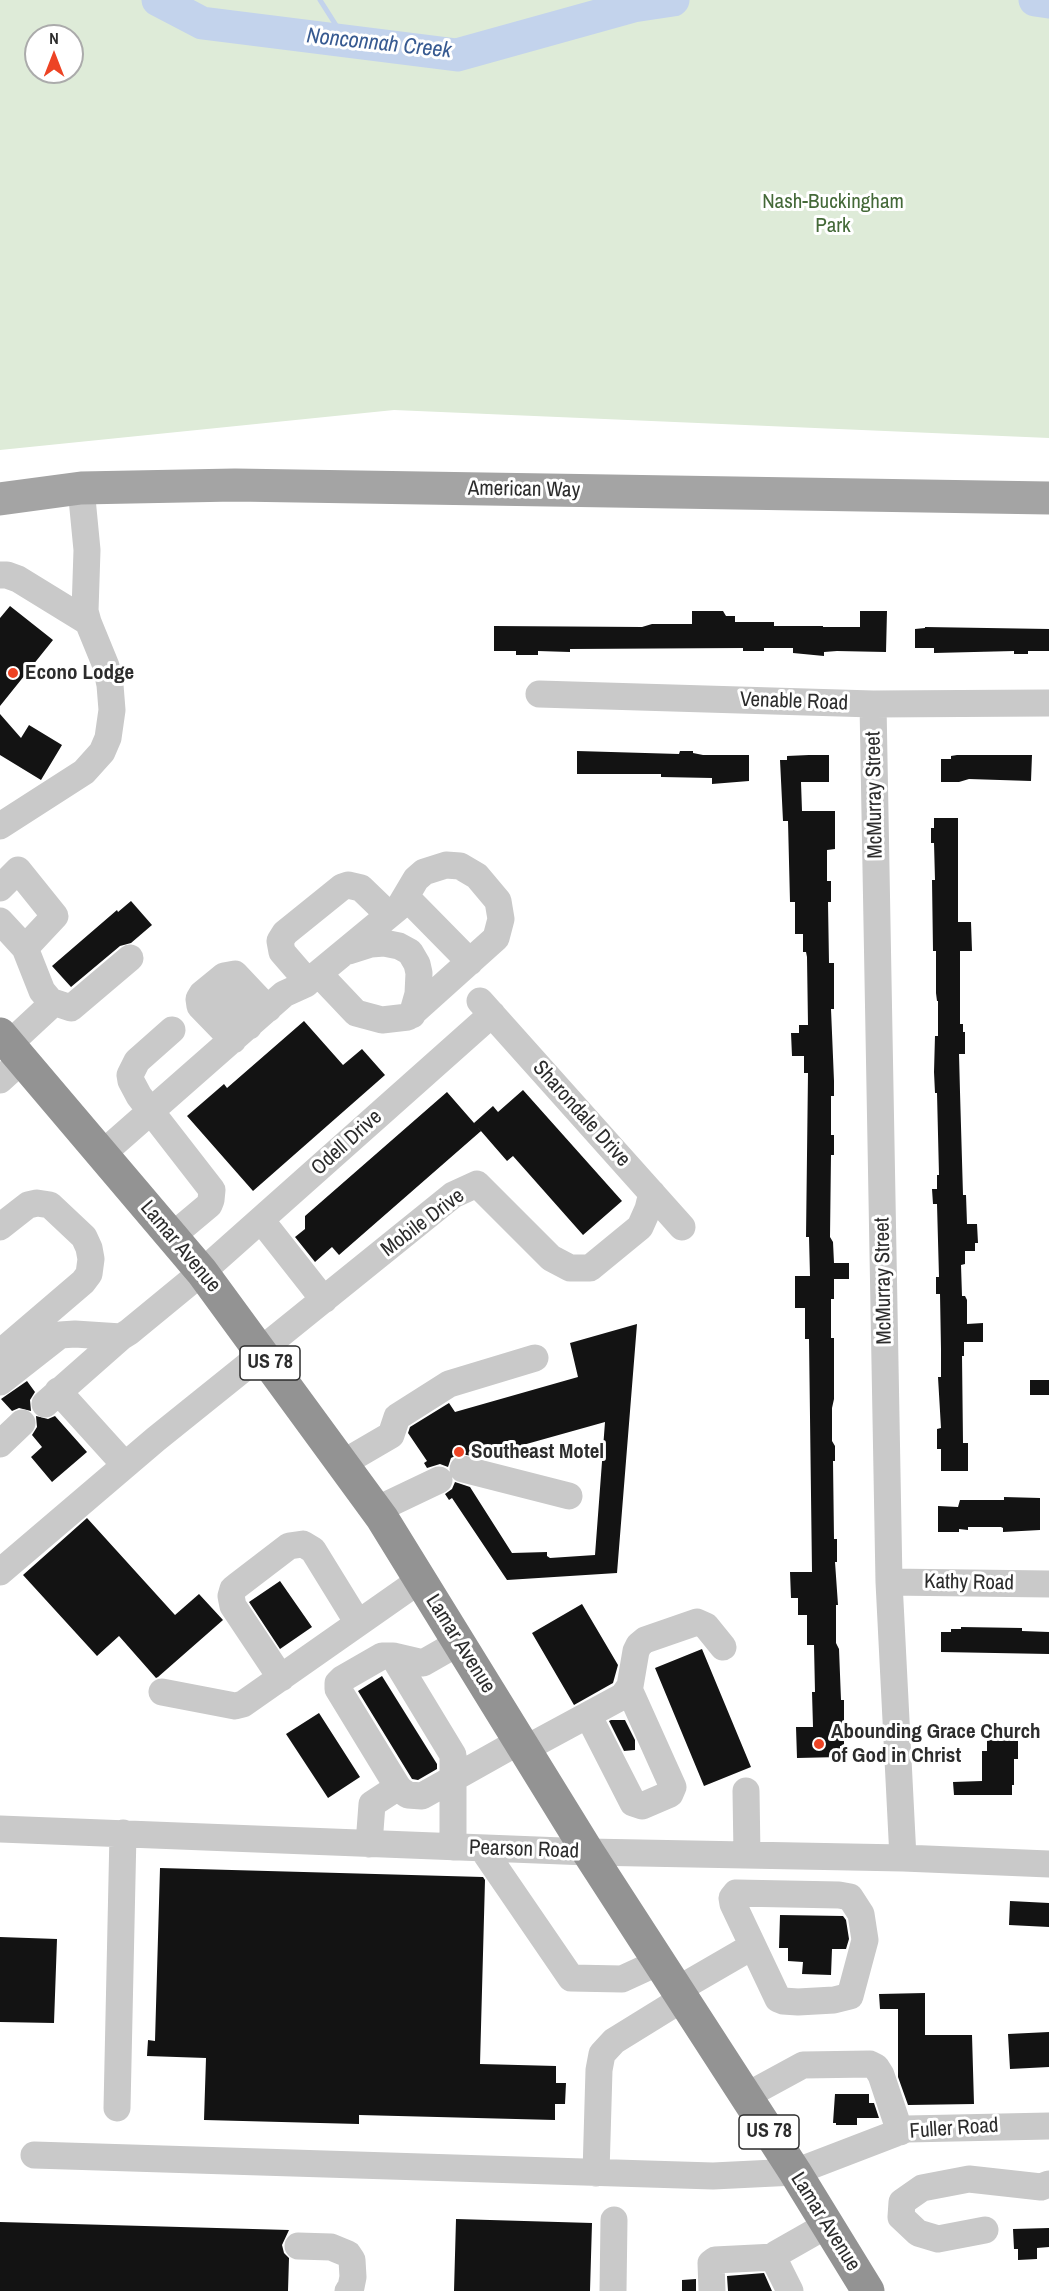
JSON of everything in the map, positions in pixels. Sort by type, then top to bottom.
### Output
[{"type":"highway","name":"Lamar Avenue","points":[[8,1054],[102,1154],[202,1272],[262,1351],[376,1510],[588,1852],[795,2172],[868,2291]]},
{"type":"main road","name":"American Way","points":[[0,499],[81,488],[235,485],[1049,498]]},
{"type":"street","points":[[0,826],[84,772],[102,752],[108,738],[111,719],[110,685],[106,666],[87,622],[85,605],[87,550],[81,488]]},
{"type":"street","points":[[0,575],[18,579],[87,622]]},
{"type":"street","name":"Venable Road","points":[[539,693],[873,704],[1049,703]]},
{"type":"street","name":"McMurray Street","points":[[873,704],[890,1582],[903,1858]]},
{"type":"street","points":[[102,1154],[291,990],[314,978],[345,952],[397,906],[416,879],[424,873],[446,865],[460,866],[469,870],[484,883],[498,901],[501,910],[500,928],[496,938],[470,962],[412,1015],[382,1020],[356,1013],[314,978],[282,952],[280,941],[285,933],[342,887],[359,886],[397,906],[470,962]]},
{"type":"street","points":[[0,888],[18,870],[55,916],[25,948]]},
{"type":"street","points":[[0,921],[25,948],[42,991],[53,1004],[70,1008],[130,958]]},
{"type":"street","points":[[345,952],[371,944],[399,946],[410,952],[417,964],[419,981],[412,1015]]},
{"type":"street","points":[[227,974],[235,974],[250,1025],[200,1003],[200,997],[227,974]]},
{"type":"street","points":[[8,1054],[53,1004]]},
{"type":"street","name":"Sharondale Drive","points":[[485,1007],[682,1227]]},
{"type":"street","name":"Odell Drive","points":[[125,1465],[51,1398],[261,1220],[485,1007]]},
{"type":"street","points":[[172,1030],[137,1061],[132,1068],[131,1081],[151,1111],[212,1190],[208,1204],[172,1236]]},
{"type":"street","name":"Mobile Drive","points":[[0,1572],[125,1465],[453,1195],[477,1184],[551,1258],[570,1268],[590,1268],[640,1227],[652,1193]]},
{"type":"street","points":[[0,1227],[28,1205],[37,1203],[50,1205],[84,1237],[89,1248],[91,1264],[89,1274],[83,1282],[0,1353]]},
{"type":"street","points":[[261,1220],[324,1300]]},
{"type":"street","points":[[0,1382],[60,1335],[122,1337]]},
{"type":"street","points":[[343,1463],[391,1435],[397,1417],[449,1384],[535,1358]]},
{"type":"street","points":[[0,1444],[22,1423]]},
{"type":"street","points":[[464,1469],[569,1497]]},
{"type":"street","points":[[376,1510],[439,1479]]},
{"type":"street","points":[[281,1678],[233,1606],[231,1596],[235,1587],[289,1546],[303,1544],[313,1550],[358,1623]]},
{"type":"street","points":[[162,1692],[235,1706],[246,1703],[420,1580]]},
{"type":"street","name":"Kathy Road","points":[[890,1582],[1049,1584]]},
{"type":"street","points":[[458,1643],[423,1663],[393,1656],[382,1656],[338,1683],[338,1688],[398,1787],[408,1795],[422,1796],[454,1778],[588,1715],[623,1696],[629,1689],[636,1651],[645,1640],[697,1622],[706,1626],[723,1647]]},
{"type":"street","points":[[393,1656],[451,1750],[454,1761],[453,1847]]},
{"type":"street","points":[[588,1715],[633,1803],[642,1806],[670,1794],[673,1787],[629,1689]]},
{"type":"street","points":[[369,1844],[372,1804],[398,1787]]},
{"type":"street","points":[[746,1791],[747,1855]]},
{"type":"street","name":"Pearson Road","points":[[0,1829],[588,1852],[903,1858],[1049,1864]]},
{"type":"street","points":[[117,2108],[123,1833]]},
{"type":"street","points":[[482,1848],[571,1978],[622,1979],[659,1962]]},
{"type":"street","points":[[837,1895],[838,1857]]},
{"type":"street","points":[[736,1893],[837,1895],[850,1897],[854,1902],[861,1914],[865,1932],[864,1948],[850,1996],[834,2000],[798,2002],[780,2000],[732,1900],[736,1893]]},
{"type":"street","points":[[596,2173],[599,2070],[602,2054],[614,2042],[680,1994],[753,1946]]},
{"type":"street","points":[[746,2096],[803,2065],[870,2064],[878,2069],[881,2075],[900,2132]]},
{"type":"street","name":"Fuller Road","points":[[34,2155],[713,2176],[795,2172],[907,2129],[1049,2126]]},
{"type":"street","points":[[985,2230],[938,2239],[918,2233],[901,2217],[902,2202],[922,2188],[969,2180],[1041,2187],[1049,2184]]},
{"type":"street","points":[[613,2291],[614,2220]]},
{"type":"street","points":[[712,2291],[711,2263],[715,2260],[775,2257],[781,2250],[827,2225]]},
{"type":"street","points":[[298,2246],[331,2247],[348,2254],[352,2260],[353,2277],[348,2291]]},
{"type":"street","points":[[775,2257],[779,2272],[790,2291]]},
{"type":"green space","name":"Nash-Buckingham Park","points":[[0,0],[1049,0],[1049,438],[394,410],[0,450]]},
{"type":"building","name":"Econo Lodge","points":[[10,606],[53,640],[0,706],[0,618]]},
{"type":"building","points":[[692,611],[723,611],[726,616],[735,616],[735,622],[774,622],[774,626],[860,627],[860,611],[887,611],[886,652],[837,651],[824,652],[824,656],[793,653],[793,648],[764,648],[764,651],[743,651],[743,648],[570,649],[570,652],[538,651],[538,655],[516,655],[516,651],[494,651],[494,626],[642,627],[652,624],[692,624]]},
{"type":"building","points":[[925,627],[1049,629],[1049,651],[1028,651],[1028,654],[1014,654],[1014,651],[934,653],[934,648],[915,648],[915,629]]},
{"type":"building","name":"Econo Lodge","points":[[0,714],[21,738],[29,725],[62,745],[41,780],[0,755]]},
{"type":"building","points":[[577,751],[679,754],[680,751],[693,751],[693,753],[703,755],[749,755],[749,781],[712,784],[712,778],[661,777],[661,774],[577,774]]},
{"type":"building","points":[[829,755],[829,782],[801,782],[802,811],[835,811],[835,849],[827,850],[827,881],[831,881],[831,902],[828,902],[829,963],[834,963],[834,1009],[831,1009],[834,1096],[831,1096],[831,1135],[834,1135],[834,1155],[831,1155],[830,1237],[833,1242],[834,1263],[849,1263],[849,1279],[834,1279],[834,1299],[831,1299],[831,1338],[834,1338],[832,1441],[835,1446],[835,1461],[833,1461],[834,1539],[837,1539],[837,1562],[835,1562],[838,1605],[836,1605],[836,1643],[839,1649],[841,1700],[844,1700],[844,1746],[840,1746],[840,1757],[797,1758],[796,1727],[813,1727],[812,1692],[815,1692],[814,1645],[807,1645],[807,1615],[798,1615],[798,1598],[791,1598],[790,1572],[812,1572],[809,1339],[805,1339],[805,1308],[795,1308],[795,1276],[810,1276],[809,1237],[806,1237],[808,1073],[804,1073],[804,1056],[792,1056],[791,1033],[799,1033],[799,1025],[808,1025],[807,957],[806,952],[803,952],[803,934],[795,934],[795,902],[790,902],[788,821],[783,821],[780,760],[787,760],[787,756]]},
{"type":"building","points":[[1032,755],[1031,781],[969,779],[959,782],[941,782],[941,759],[951,759],[951,756]]},
{"type":"building","points":[[934,818],[958,818],[958,922],[971,922],[972,951],[960,951],[960,1024],[963,1024],[963,1032],[965,1032],[965,1054],[959,1054],[963,1195],[966,1195],[967,1224],[977,1224],[978,1243],[975,1243],[975,1251],[965,1251],[965,1264],[961,1265],[962,1296],[965,1296],[967,1300],[967,1324],[983,1323],[983,1342],[964,1342],[964,1356],[962,1356],[963,1443],[968,1443],[968,1471],[941,1471],[941,1449],[937,1449],[937,1429],[941,1428],[938,1377],[941,1377],[941,1349],[940,1294],[936,1294],[936,1277],[939,1277],[937,1204],[933,1204],[932,1189],[937,1189],[937,1175],[939,1175],[937,1093],[935,1093],[934,1072],[935,1036],[938,1036],[938,1001],[936,951],[933,951],[932,880],[935,880],[934,843],[931,843],[931,828],[934,828]]},
{"type":"building","points":[[131,901],[152,925],[131,943],[120,946],[71,987],[52,966],[117,910],[118,912]]},
{"type":"building","points":[[304,1021],[343,1065],[362,1049],[385,1075],[253,1191],[187,1116],[224,1084],[227,1088]]},
{"type":"building","points":[[523,1090],[622,1201],[583,1235],[513,1156],[507,1161],[474,1123],[493,1106],[498,1112]]},
{"type":"building","points":[[447,1092],[481,1131],[339,1255],[332,1247],[315,1262],[295,1237],[305,1229],[305,1216]]},
{"type":"building","name":"Southeast Motel","points":[[637,1324],[617,1573],[507,1580],[452,1498],[449,1500],[445,1494],[452,1489],[455,1482],[470,1487],[512,1553],[547,1552],[550,1558],[595,1555],[605,1422],[480,1457],[459,1454],[451,1458],[448,1467],[440,1464],[427,1468],[424,1463],[427,1461],[408,1433],[410,1427],[449,1403],[455,1412],[578,1377],[570,1343]]},
{"type":"building","points":[[1030,1380],[1049,1380],[1049,1395],[1030,1395]]},
{"type":"building","points":[[27,1381],[35,1392],[30,1400],[31,1411],[19,1408],[12,1411],[1,1399]]},
{"type":"building","points":[[36,1416],[48,1419],[55,1416],[87,1452],[52,1482],[31,1457],[42,1447],[32,1435],[37,1427]]},
{"type":"building","points":[[1004,1497],[1040,1498],[1040,1530],[1003,1532],[1001,1527],[968,1527],[968,1530],[959,1529],[959,1532],[938,1532],[938,1506],[958,1507],[960,1500],[1004,1500]]},
{"type":"building","points":[[87,1518],[175,1615],[199,1594],[223,1620],[156,1678],[119,1636],[97,1656],[23,1575]]},
{"type":"building","points":[[280,1581],[312,1627],[280,1649],[249,1602]]},
{"type":"building","points":[[582,1604],[618,1665],[613,1683],[574,1705],[532,1633]]},
{"type":"building","points":[[961,1627],[1022,1628],[1022,1631],[1049,1632],[1049,1654],[941,1652],[941,1632],[951,1632],[951,1629],[961,1629]]},
{"type":"building","points":[[702,1649],[751,1767],[704,1786],[655,1668]]},
{"type":"building","points":[[382,1676],[437,1764],[437,1769],[418,1780],[412,1779],[358,1691]]},
{"type":"building","points":[[319,1713],[360,1777],[328,1798],[286,1734]]},
{"type":"building","points":[[625,1720],[635,1740],[635,1750],[624,1751],[609,1721]]},
{"type":"building","points":[[987,1733],[1007,1733],[1007,1737],[1018,1737],[1018,1759],[1014,1759],[1012,1795],[954,1795],[953,1782],[982,1781],[982,1751],[987,1751]]},
{"type":"building","points":[[160,1868],[483,1877],[485,1880],[480,2064],[556,2066],[556,2083],[566,2083],[565,2104],[555,2104],[555,2120],[359,2115],[359,2124],[204,2120],[206,2058],[147,2056],[148,2040],[155,2041]]},
{"type":"building","points":[[1010,1901],[1049,1903],[1049,1927],[1009,1925]]},
{"type":"building","points":[[780,1915],[843,1916],[846,1920],[849,1939],[846,1949],[832,1949],[831,1975],[802,1974],[803,1962],[788,1961],[788,1948],[779,1948]]},
{"type":"building","points":[[0,1937],[57,1939],[54,2023],[0,2022]]},
{"type":"building","points":[[925,1993],[925,2035],[972,2035],[974,2104],[908,2105],[898,2077],[898,2009],[880,2009],[879,1994]]},
{"type":"building","points":[[1049,2032],[1049,2067],[1010,2069],[1008,2034]]},
{"type":"building","points":[[835,2094],[869,2094],[869,2103],[874,2103],[879,2118],[857,2118],[857,2125],[836,2125],[833,2123]]},
{"type":"building","points":[[456,2219],[592,2223],[590,2291],[454,2291]]},
{"type":"building","points":[[0,2222],[289,2230],[282,2245],[284,2253],[289,2258],[288,2291],[0,2291]]},
{"type":"building","points":[[1049,2228],[1049,2247],[1037,2248],[1037,2259],[1018,2260],[1018,2249],[1014,2249],[1013,2229]]},
{"type":"building","points":[[764,2273],[772,2291],[728,2291],[727,2276]]},
{"type":"building","points":[[696,2279],[696,2291],[682,2291],[682,2280]]},
{"type":"waterway","name":"Nonconnah Creek","points":[[158,0],[202,23],[457,55],[633,6],[673,0]]},
{"type":"waterway","points":[[320,0],[346,41]]},
{"type":"waterway","name":"Nonconnah Creek","points":[[1035,0],[1049,2]]},
{"type":"place","name":"Econo Lodge","points":[[13,673]]},
{"type":"place","name":"Southeast Motel","points":[[459,1452]]},
{"type":"place","name":"Abounding Grace Church of God in Christ","points":[[819,1744]]}]
